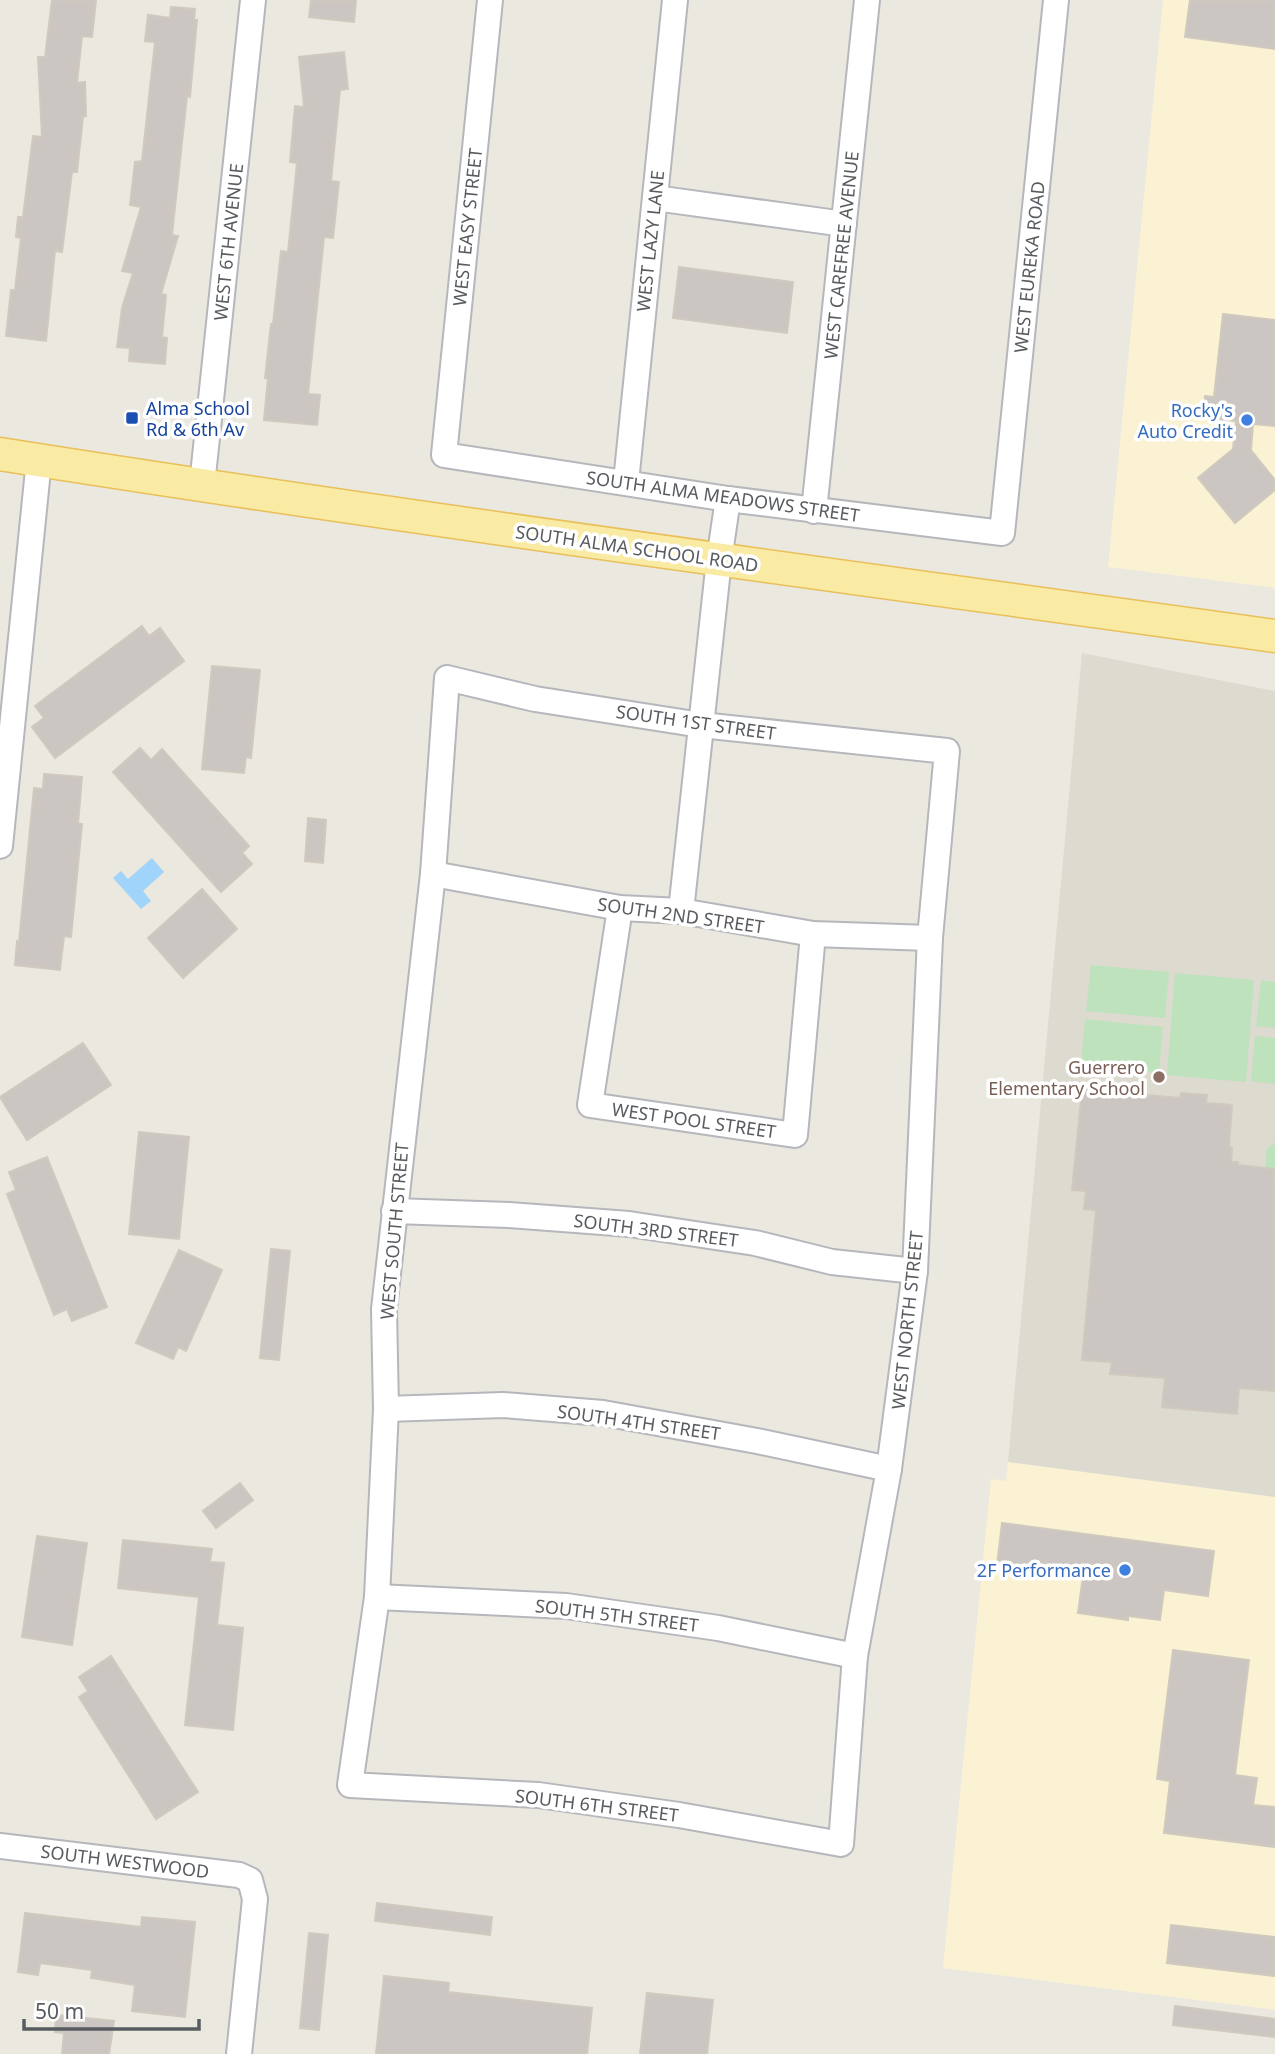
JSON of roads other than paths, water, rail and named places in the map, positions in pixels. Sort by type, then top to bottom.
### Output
[{"type":"main road","name":"SOUTH ALMA SCHOOL ROAD","points":[[0,454],[719,560],[1275,636]]},
{"type":"street","name":"WEST 6TH AVENUE","points":[[202,485],[253,0]]},
{"type":"street","name":"WEST EASY STREET","points":[[444,455],[490,0]]},
{"type":"street","name":"WEST LAZY LANE","points":[[626,482],[675,0]]},
{"type":"street","name":"WEST CAREFREE AVENUE","points":[[814,511],[867,0]]},
{"type":"street","name":"WEST EUREKA ROAD","points":[[1002,533],[1056,0]]},
{"type":"street","points":[[655,198],[844,224]]},
{"type":"street","name":"SOUTH ALMA MEADOWS STREET","points":[[444,455],[814,511],[1002,533]]},
{"type":"street","points":[[0,846],[39,460]]},
{"type":"street","points":[[681,911],[719,560],[729,499]]},
{"type":"street","name":"SOUTH 1ST STREET","points":[[447,678],[535,699],[701,725],[947,751]]},
{"type":"street","name":"WEST SOUTH STREET","points":[[350,1785],[377,1597],[386,1409],[384,1309],[433,874],[447,678]]},
{"type":"street","name":"WEST NORTH STREET","points":[[841,1844],[855,1656],[889,1469],[915,1271],[930,937],[947,751]]},
{"type":"street","name":"SOUTH 2ND STREET","points":[[433,874],[620,908],[681,911],[813,934],[930,937]]},
{"type":"street","name":"WEST POOL STREET","points":[[620,908],[590,1105],[795,1135],[813,934]]},
{"type":"street","name":"SOUTH 3RD STREET","points":[[394,1211],[509,1214],[629,1224],[755,1243],[832,1262],[915,1271]]},
{"type":"street","name":"SOUTH 4TH STREET","points":[[386,1409],[503,1405],[603,1413],[757,1441],[889,1469]]},
{"type":"street","name":"SOUTH 5TH STREET","points":[[377,1597],[566,1606],[718,1628],[855,1656]]},
{"type":"street","name":"SOUTH 6TH STREET","points":[[350,1785],[538,1795],[678,1815],[841,1844]]},
{"type":"street","name":"SOUTH WESTWOOD","points":[[0,1846],[239,1875],[250,1880],[255,1899],[239,2054]]},
{"type":"water","points":[[152,858],[164,872],[143,891],[151,901],[141,909],[113,878],[121,871],[128,879]]},
{"type":"place","name":"Alma School Rd & 6th Av","points":[[132,418]]},
{"type":"place","name":"Rocky's Auto Credit","points":[[1247,420]]},
{"type":"place","name":"Guerrero Elementary School","points":[[1159,1077]]},
{"type":"place","name":"2F Performance","points":[[1125,1570]]}]
